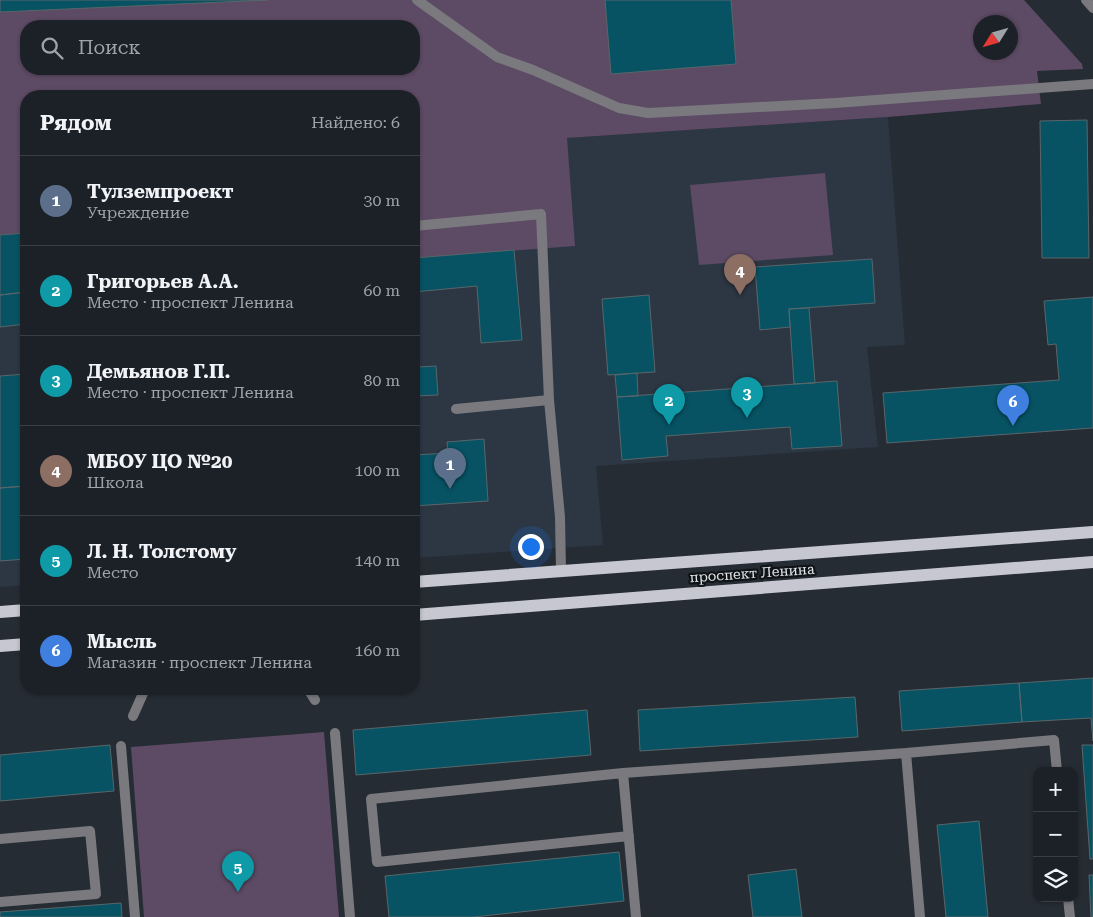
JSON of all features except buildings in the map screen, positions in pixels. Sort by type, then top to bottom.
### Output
[{"type":"main road","name":"проспект Ленина","points":[[420,582],[1093,532]]},
{"type":"main road","name":"проспект Ленина","points":[[420,615],[1093,562]]},
{"type":"main road","points":[[0,612],[20,610]]},
{"type":"main road","points":[[0,646],[20,644]]},
{"type":"street","points":[[417,0],[497,57],[533,70],[619,108],[648,113],[835,103],[1093,84]]},
{"type":"street","points":[[1086,0],[1093,8]]},
{"type":"street","points":[[420,225],[541,214],[549,400],[560,517],[561,572]]},
{"type":"street","points":[[456,409],[549,400]]},
{"type":"street","points":[[133,716],[142,695]]},
{"type":"street","points":[[312,695],[315,700]]},
{"type":"street","points":[[335,733],[350,917]]},
{"type":"street","points":[[629,836],[377,862],[371,799],[622,773],[906,753],[1054,740],[1057,767]]},
{"type":"street","points":[[121,746],[135,917]]},
{"type":"street","points":[[906,753],[920,917]]},
{"type":"street","points":[[622,773],[636,917]]},
{"type":"street","points":[[0,839],[90,831],[96,894],[0,902]]},
{"type":"street","points":[[1068,902],[1070,917]]},
{"type":"shaded area","points":[[0,0],[1024,0],[1082,64],[1083,69],[1037,71],[1041,104],[888,117],[567,138],[575,246],[420,258],[420,90],[20,90],[20,233],[0,235]]},
{"type":"shaded area","points":[[888,117],[905,345],[867,347],[878,447],[596,466],[603,545],[420,558],[420,258],[514,250],[567,138]]},
{"type":"shaded area","points":[[825,173],[833,255],[699,265],[690,185]]},
{"type":"shaded area","points":[[20,293],[20,585],[0,587],[0,295]]},
{"type":"shaded area","points":[[324,732],[339,917],[144,917],[131,747]]},
{"type":"place","name":"МБОУ ЦО №20","points":[[740,295]]},
{"type":"place","name":"Демьянов Г.П.","points":[[747,418]]},
{"type":"place","name":"Григорьев А.А.","points":[[669,425]]},
{"type":"place","name":"Мысль","points":[[1013,426]]},
{"type":"place","name":"Тулземпроект","points":[[450,489]]},
{"type":"place","name":"Л. Н. Толстому","points":[[238,892]]}]
